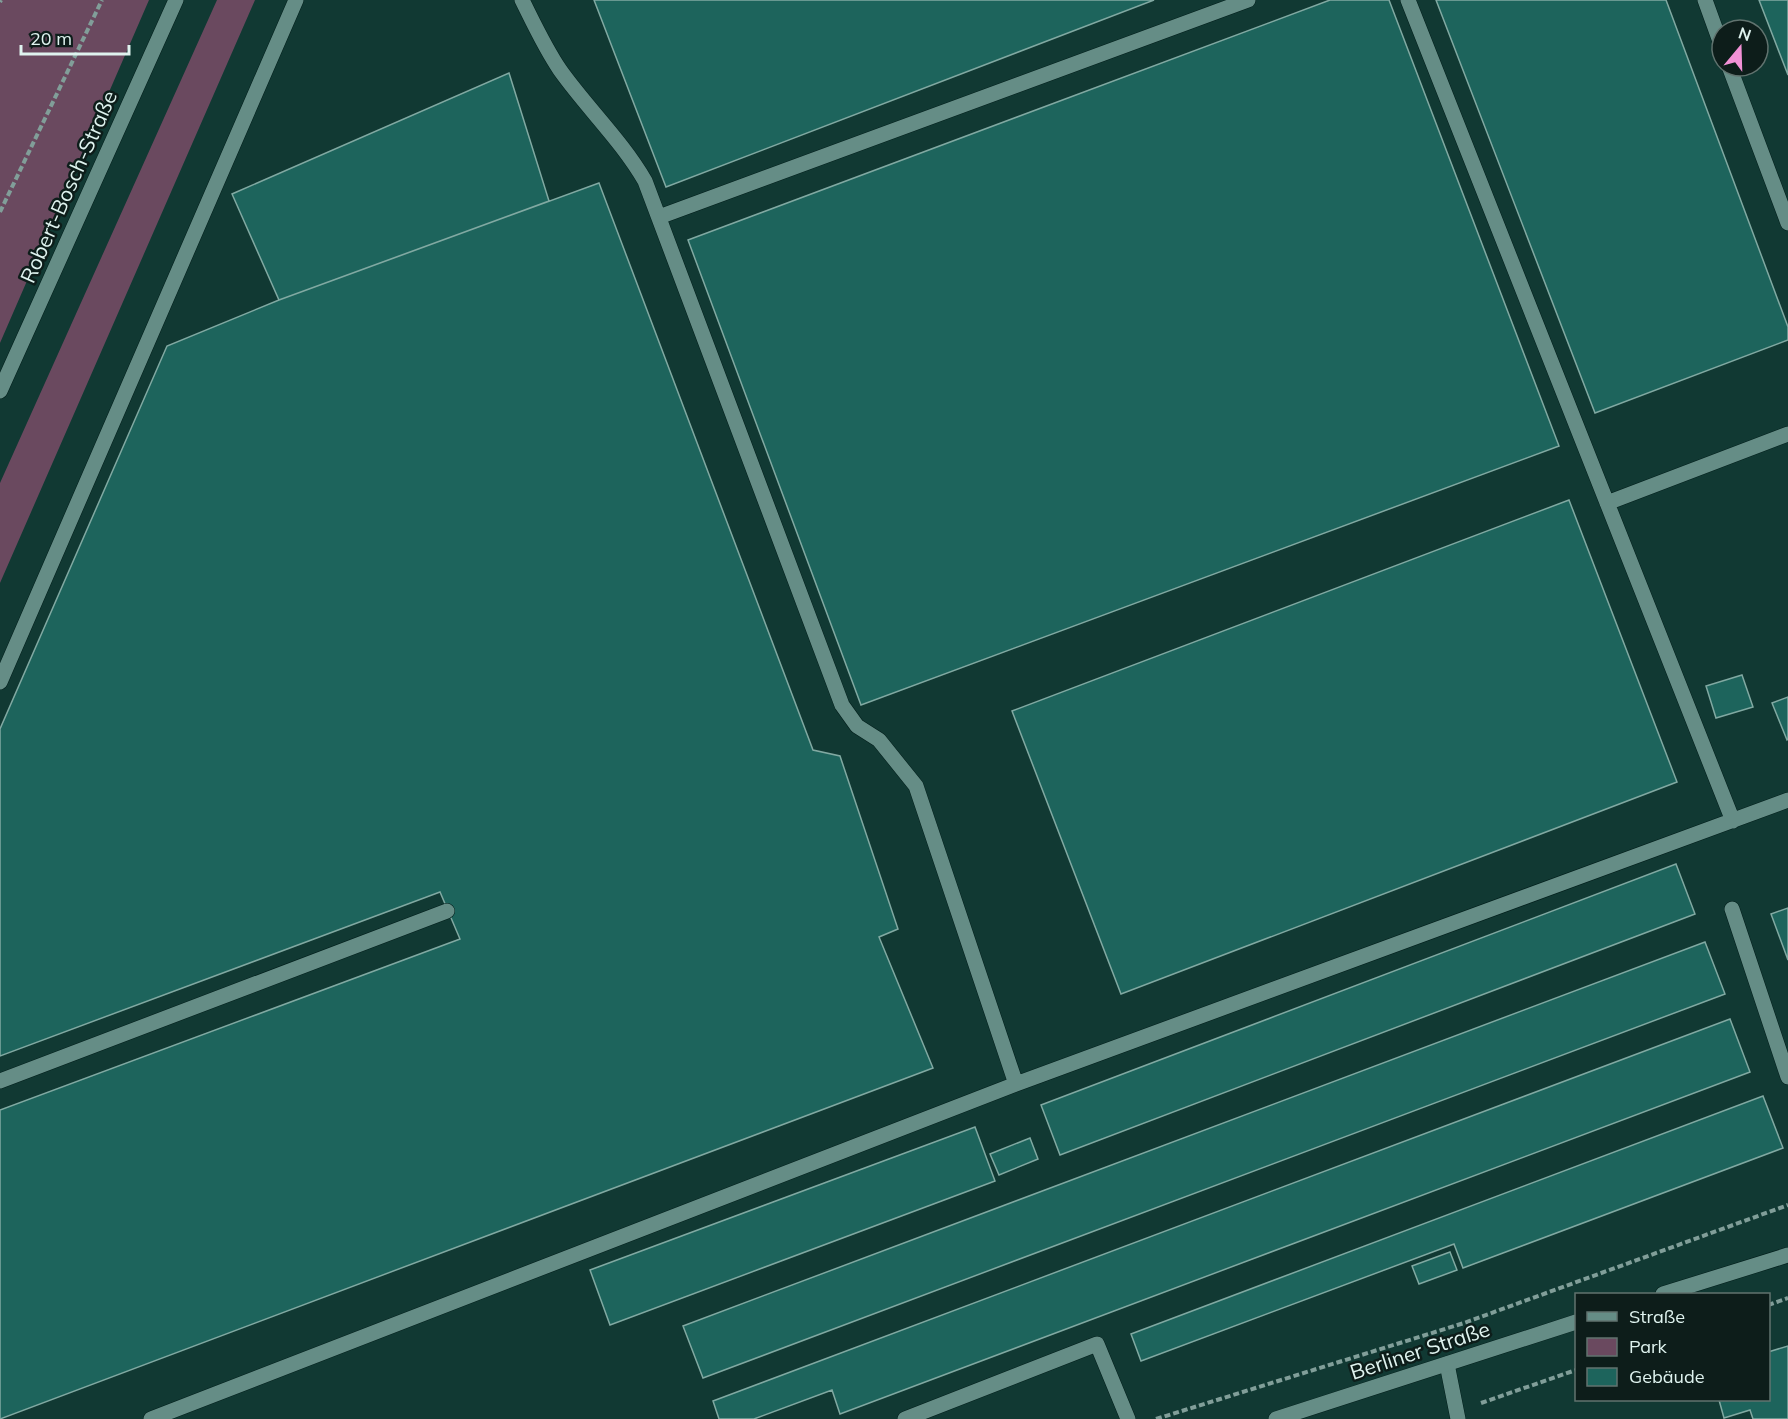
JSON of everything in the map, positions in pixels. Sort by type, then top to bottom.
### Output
[{"type":"street","name":"Robert-Bosch-Straße","points":[[0,391],[176,0]]},
{"type":"street","points":[[0,682],[296,0]]},
{"type":"street","points":[[522,0],[540,39],[561,71],[632,159],[645,181],[842,705],[857,726],[879,740],[916,786],[1016,1084]]},
{"type":"street","points":[[659,217],[1248,0]]},
{"type":"street","points":[[1408,0],[1733,821]]},
{"type":"street","points":[[1705,0],[1712,18]]},
{"type":"street","points":[[1734,78],[1788,223]]},
{"type":"street","points":[[1607,503],[1788,434]]},
{"type":"street","points":[[151,1419],[1016,1084],[1788,800]]},
{"type":"street","points":[[1732,909],[1788,1077]]},
{"type":"street","points":[[0,1081],[447,911]]},
{"type":"street","points":[[1667,1293],[1788,1254]]},
{"type":"street","name":"Berliner Straße","points":[[1276,1419],[1575,1322]]},
{"type":"street","points":[[905,1419],[1097,1344],[1128,1419]]},
{"type":"street","points":[[1447,1364],[1457,1415]]},
{"type":"path","points":[[0,212],[102,0]]},
{"type":"path","points":[[1156,1419],[1464,1323],[1788,1205]]},
{"type":"path","points":[[1770,1304],[1788,1298]]},
{"type":"path","points":[[1457,1415],[1575,1370]]},
{"type":"green space","points":[[0,0],[149,0],[0,343]]},
{"type":"green space","points":[[217,0],[255,0],[0,583],[0,483]]},
{"type":"building","points":[[594,0],[1154,0],[666,187]]},
{"type":"building","points":[[1330,0],[1389,0],[1559,446],[861,705],[688,240]]},
{"type":"building","points":[[1436,0],[1666,0],[1788,327],[1788,340],[1595,413]]},
{"type":"building","points":[[1759,0],[1788,0],[1788,75],[1770,28],[1770,18],[1766,18]]},
{"type":"building","points":[[509,73],[549,201],[279,300],[232,194]]},
{"type":"building","points":[[599,183],[813,750],[840,756],[898,929],[879,937],[933,1068],[0,1419],[0,1110],[460,939],[440,892],[0,1056],[0,729],[167,346],[279,300]]},
{"type":"building","points":[[1569,500],[1677,782],[1121,994],[1012,711]]},
{"type":"building","points":[[1742,675],[1753,707],[1716,718],[1706,686]]},
{"type":"building","points":[[1788,697],[1788,739],[1787,740],[1772,703]]},
{"type":"building","points":[[1676,864],[1695,914],[1060,1155],[1041,1105]]},
{"type":"building","points":[[1788,908],[1788,960],[1771,914]]},
{"type":"building","points":[[1705,942],[1725,994],[703,1378],[683,1326]]},
{"type":"building","points":[[1730,1019],[1750,1072],[840,1414],[832,1390],[754,1419],[719,1419],[713,1401]]},
{"type":"building","points":[[1763,1096],[1783,1148],[1463,1268],[1454,1244],[1141,1361],[1131,1334]]},
{"type":"building","points":[[975,1127],[995,1181],[610,1325],[590,1270]]},
{"type":"building","points":[[1030,1138],[1038,1159],[999,1175],[990,1154]]},
{"type":"building","points":[[1450,1252],[1457,1270],[1419,1284],[1412,1266]]},
{"type":"building","points":[[1788,1346],[1788,1419],[1753,1419],[1750,1410],[1724,1418],[1719,1401],[1770,1401],[1770,1351]]}]
